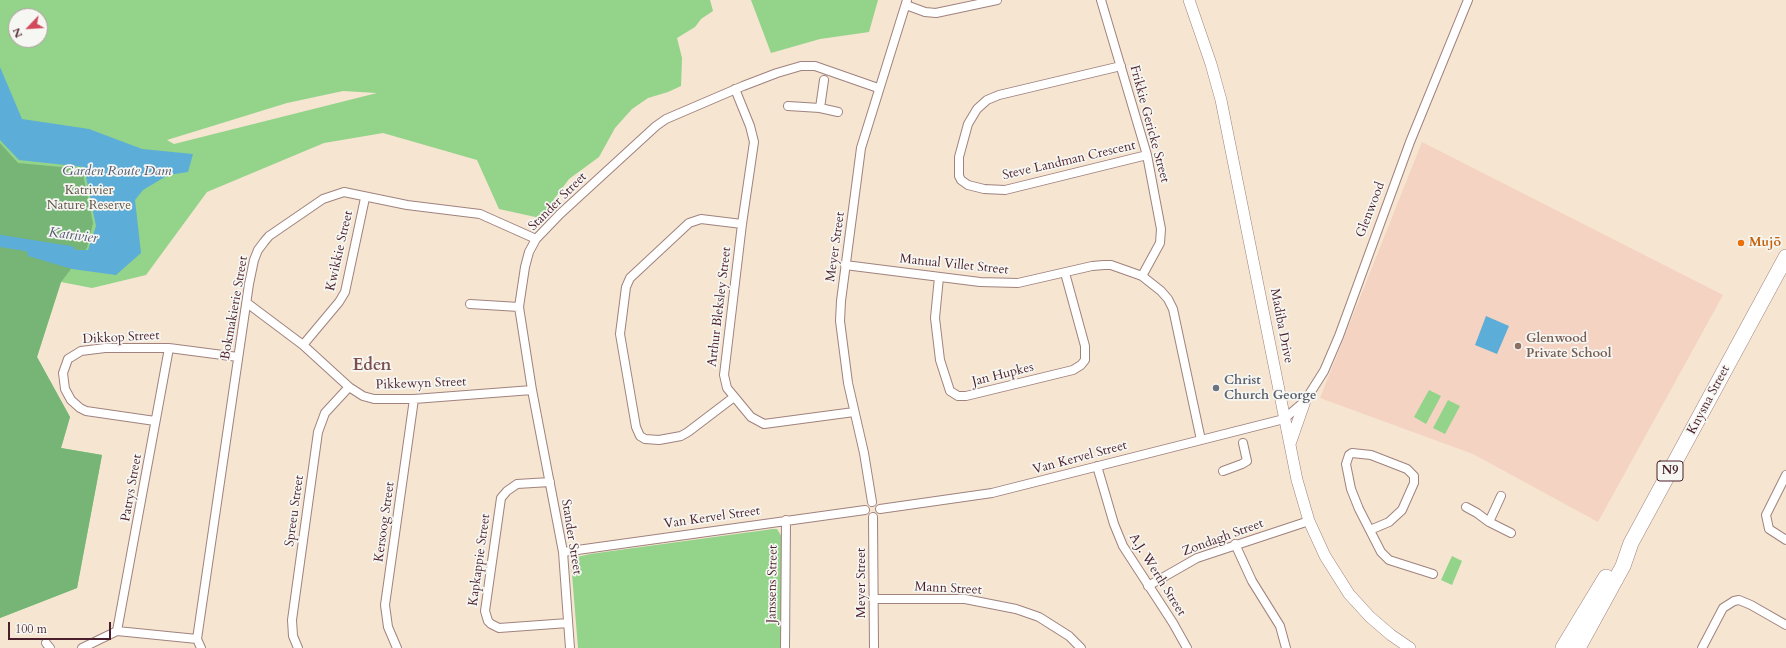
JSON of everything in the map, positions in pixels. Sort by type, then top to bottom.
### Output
[{"type":"highway","name":"Knysna Street","points":[[1578,648],[1623,566],[1632,543],[1786,257]]},
{"type":"highway","name":"Knysna Street","points":[[1563,648],[1616,561],[1632,543]]},
{"type":"street","points":[[906,2],[925,12],[936,13],[997,0]]},
{"type":"street","name":"Frikkie Gericke Street","points":[[1101,0],[1147,155],[1162,236],[1156,253],[1142,276]]},
{"type":"street","name":"Madiba Drive","points":[[1189,0],[1211,64],[1226,123],[1284,420],[1297,480],[1309,521],[1325,556],[1349,594],[1370,617],[1391,635],[1410,648]]},
{"type":"street","name":"Glenwood","points":[[1284,420],[1305,401],[1324,370],[1339,336],[1410,142],[1468,0]]},
{"type":"street","name":"Meyer Street","points":[[872,502],[866,458],[848,383],[840,321],[845,265],[861,148],[878,88],[906,2]]},
{"type":"street","name":"Stander Street","points":[[570,648],[563,552],[532,390],[519,307],[524,267],[529,252],[536,239],[560,214],[660,123],[735,89],[777,73],[808,65],[878,88]]},
{"type":"street","name":"Steve Landman Crescent","points":[[1121,66],[999,95],[987,100],[977,110],[968,124],[959,157],[959,176],[961,180],[968,185],[984,189],[1005,190],[1147,155]]},
{"type":"street","points":[[820,108],[824,80]]},
{"type":"street","name":"Arthur Bleksley Street","points":[[735,89],[750,126],[754,142],[742,224],[724,375],[726,388],[751,417],[764,424],[854,412]]},
{"type":"street","points":[[788,106],[820,108],[838,112]]},
{"type":"street","name":"Bokmakierie Street","points":[[197,639],[238,357],[254,260],[258,250],[269,236],[313,205],[334,194],[344,192],[354,193],[365,198],[434,209],[480,214],[536,239]]},
{"type":"street","name":"Kwikkie Street","points":[[304,345],[339,302],[345,292],[365,198]]},
{"type":"street","points":[[734,397],[681,436],[651,440],[645,439],[640,436],[636,427],[620,334],[626,287],[630,278],[689,223],[701,219],[742,224]]},
{"type":"street","name":"Manual Villet Street","points":[[845,265],[980,282],[1018,283],[1092,266],[1104,265],[1120,268],[1142,276],[1168,299],[1172,309],[1201,440]]},
{"type":"street","name":"Jan Hupkes","points":[[939,277],[935,318],[940,360],[950,390],[958,396],[966,396],[1073,370],[1081,365],[1085,360],[1085,346],[1065,273]]},
{"type":"street","name":"Pikkewyn Street","points":[[247,303],[304,345],[349,387],[363,396],[374,400],[414,399],[532,390]]},
{"type":"street","points":[[470,304],[519,307]]},
{"type":"street","name":"Dikkop Street","points":[[155,421],[86,411],[80,408],[68,395],[65,389],[63,374],[68,359],[81,351],[105,348],[169,348],[238,357]]},
{"type":"street","name":"Patrys Street","points":[[117,632],[147,475],[155,421],[169,348]]},
{"type":"street","name":"Spreeu Street","points":[[298,648],[292,632],[292,620],[318,432],[325,413],[349,387]]},
{"type":"street","name":"Kersoog Street","points":[[397,648],[388,627],[385,605],[414,399]]},
{"type":"street","points":[[1290,446],[1305,401]]},
{"type":"street","name":"Van Kervel Street","points":[[880,509],[992,493],[1284,420]]},
{"type":"street","points":[[1223,471],[1247,461],[1243,443]]},
{"type":"street","points":[[1370,530],[1389,522],[1402,510],[1414,483],[1414,476],[1407,469],[1371,455],[1352,453],[1349,455],[1346,464],[1351,489],[1358,509],[1381,552],[1389,560],[1433,574]]},
{"type":"street","name":"A.J. Werth Street","points":[[1097,466],[1118,535],[1187,648]]},
{"type":"street","points":[[1786,475],[1766,511],[1766,519],[1768,529],[1786,540]]},
{"type":"street","name":"Kapkappie Street","points":[[550,482],[517,484],[507,491],[501,498],[485,611],[488,621],[499,628],[568,623]]},
{"type":"street","points":[[1489,522],[1501,496]]},
{"type":"street","points":[[872,502],[878,504],[880,509],[879,514],[874,517],[869,516],[865,510],[872,502]]},
{"type":"street","points":[[1466,507],[1489,522],[1511,533]]},
{"type":"street","name":"Van Kervel Street","points":[[563,552],[865,510]]},
{"type":"street","name":"Meyer Street","points":[[874,517],[874,648]]},
{"type":"street","name":"Janssens Street","points":[[784,648],[786,520]]},
{"type":"street","name":"Zondagh Street","points":[[1148,586],[1197,558],[1235,544],[1309,521]]},
{"type":"street","points":[[1235,544],[1252,581],[1280,626],[1286,648]]},
{"type":"street","name":"Mann Street","points":[[874,599],[965,599],[1016,609],[1044,620],[1068,636],[1081,648]]},
{"type":"street","points":[[1702,648],[1723,608],[1734,601],[1739,600],[1751,605],[1786,625]]},
{"type":"street","points":[[82,648],[117,632],[197,639],[201,648]]},
{"type":"shaded area","name":"Glenwood Private School","points":[[1422,142],[1723,295],[1598,522],[1473,454],[1320,398]]},
{"type":"green space","name":"Katrivier Nature Reserve","points":[[0,0],[710,0],[713,11],[701,19],[695,27],[677,38],[682,58],[681,86],[648,98],[632,109],[615,128],[599,157],[569,179],[540,218],[499,209],[477,160],[383,133],[324,143],[207,192],[146,275],[92,288],[61,282],[37,357],[70,417],[61,448],[102,455],[77,588],[0,618]],"holes":[[[343,91],[377,93],[174,144],[167,140],[287,103]]]},
{"type":"green space","points":[[751,0],[878,0],[869,32],[820,39],[771,53]]},
{"type":"green space","points":[[0,143],[18,163],[82,169],[93,223],[87,248],[61,282],[37,357],[70,417],[61,448],[102,455],[77,588],[0,618]]},
{"type":"green space","points":[[1429,390],[1441,396],[1426,424],[1414,417]]},
{"type":"green space","points":[[1448,400],[1460,406],[1445,434],[1433,428]]},
{"type":"green space","points":[[777,529],[782,537],[781,648],[578,648],[571,562],[577,557]]},
{"type":"green space","points":[[1452,556],[1462,561],[1452,585],[1441,580]]},
{"type":"water","name":"Garden Route Dam","points":[[0,67],[22,119],[89,129],[142,149],[193,154],[188,172],[168,175],[143,190],[135,200],[141,253],[116,275],[72,269],[28,256],[24,242],[51,250],[88,250],[96,226],[84,167],[19,160],[0,140]]},
{"type":"water","points":[[1486,316],[1509,326],[1497,354],[1475,345]]},
{"type":"waterway","name":"Katrivier","points":[[0,241],[70,252]]},
{"type":"place","name":"Mujō","points":[[1741,243]]},
{"type":"place","name":"Glenwood Private School","points":[[1518,346]]},
{"type":"place","name":"Christ Church George","points":[[1216,388]]},
{"type":"district","name":"Eden","points":[[372,366]]}]
